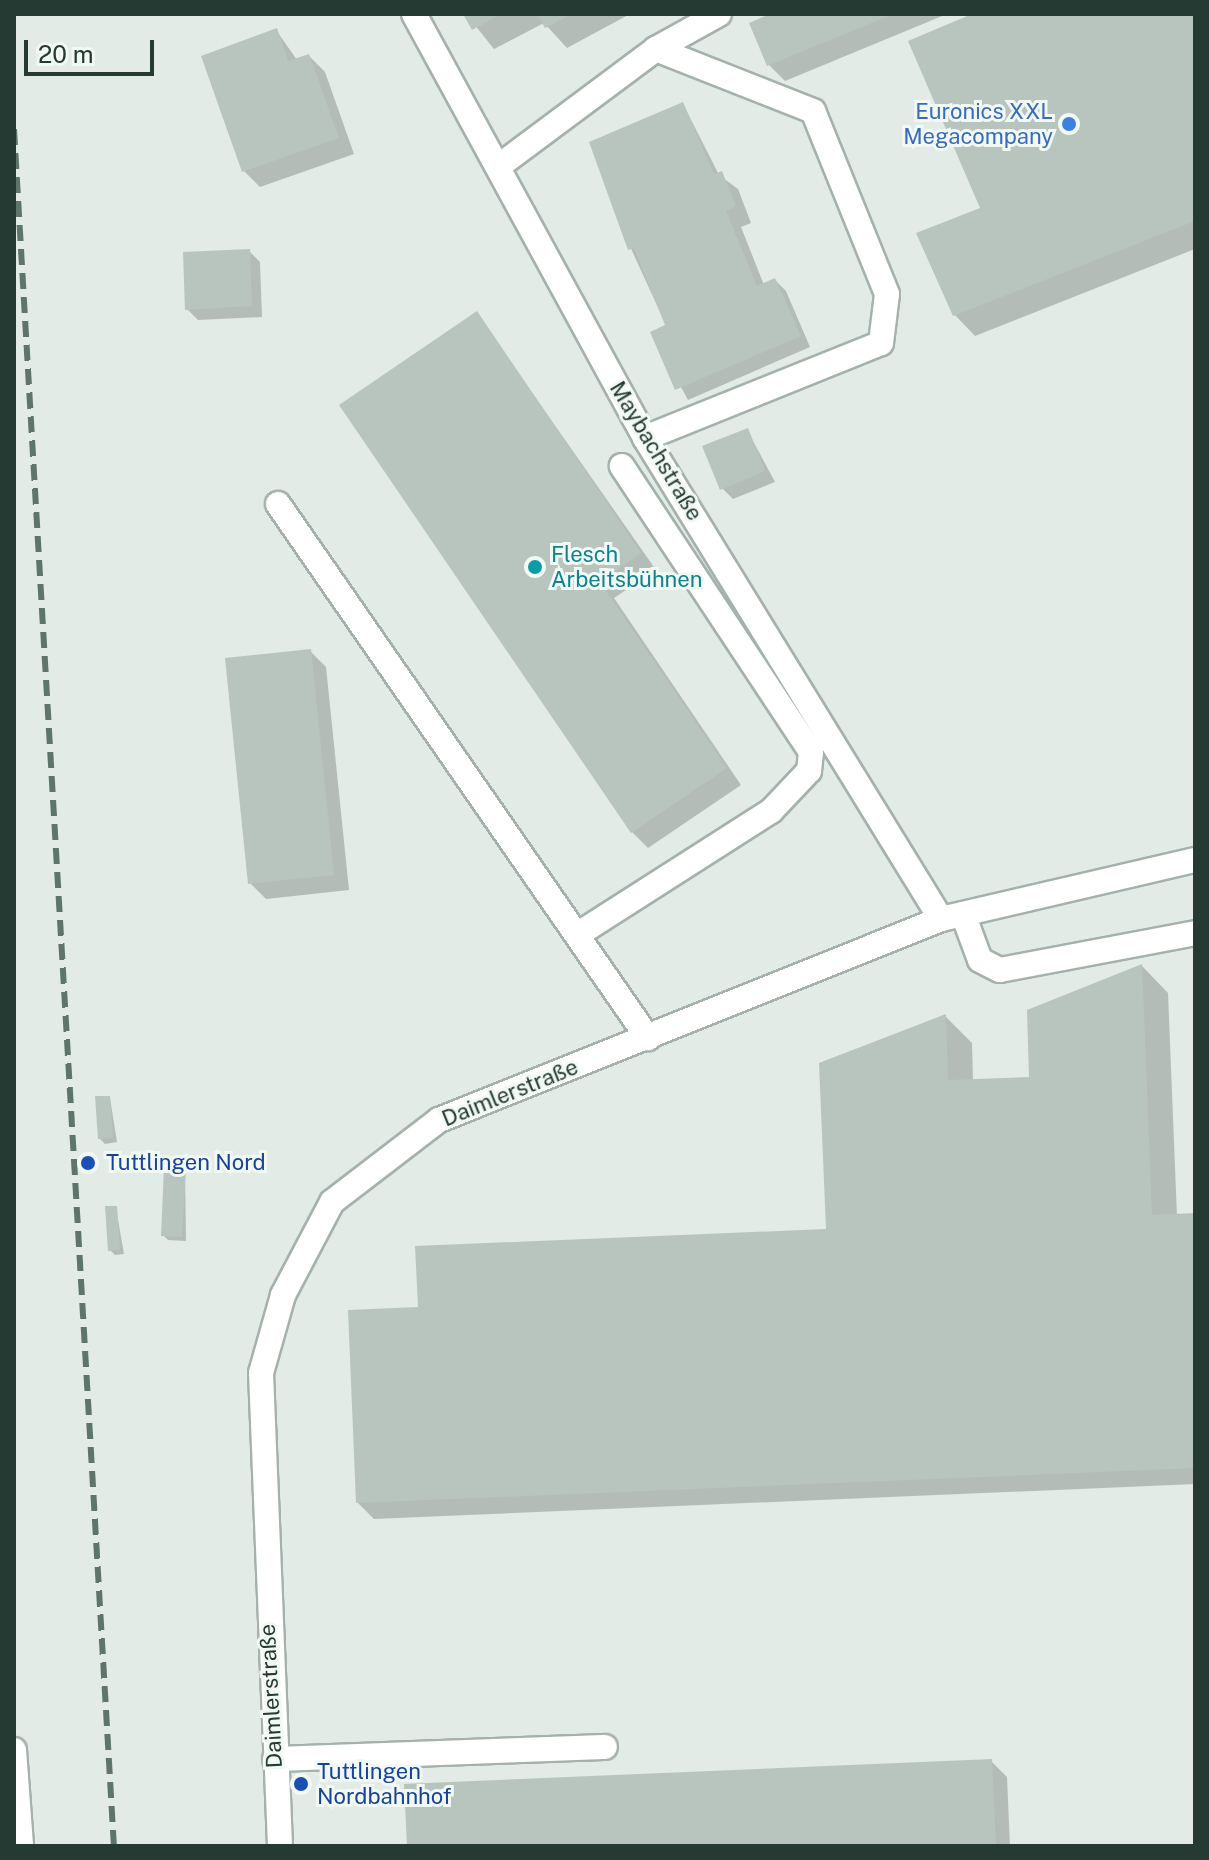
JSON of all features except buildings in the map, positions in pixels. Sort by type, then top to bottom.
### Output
[{"type":"street","name":"Maybachstraße","points":[[414,14],[645,438],[980,960],[1000,970],[1195,933]]},
{"type":"street","points":[[499,166],[656,49],[719,14]]},
{"type":"street","points":[[645,438],[881,343],[887,294],[813,111],[656,49]]},
{"type":"street","points":[[577,935],[771,811],[809,771],[811,752],[622,466]]},
{"type":"street","points":[[278,504],[648,1038]]},
{"type":"street","name":"Daimlerstraße","points":[[280,1846],[261,1373],[283,1295],[332,1202],[439,1120],[952,917],[1195,860]]},
{"type":"street","points":[[275,1759],[605,1747]]},
{"type":"street","points":[[14,1750],[21,1846]]},
{"type":"railway","points":[[14,129],[114,1846]]},
{"type":"place","name":"Euronics XXL Megacompany","points":[[1069,124]]},
{"type":"place","name":"Flesch Arbeitsbühnen","points":[[535,567]]},
{"type":"place","name":"Tuttlingen Nord","points":[[88,1163]]},
{"type":"place","name":"Tuttlingen Nordbahnhof","points":[[301,1784]]}]
